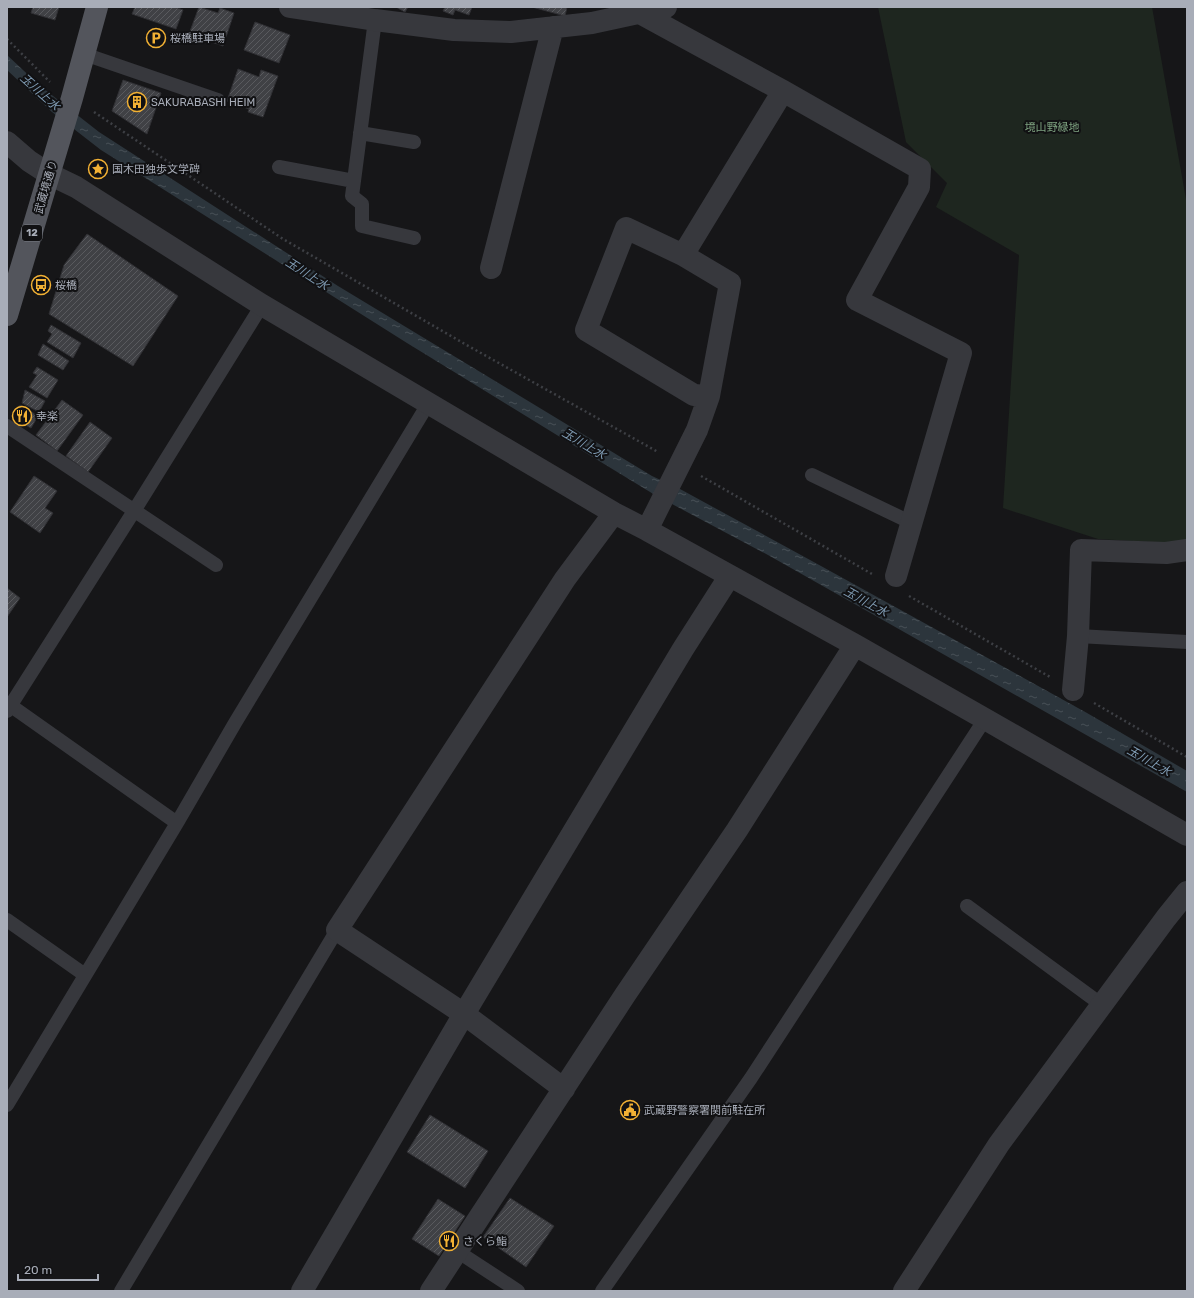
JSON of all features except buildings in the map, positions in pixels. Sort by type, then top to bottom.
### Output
[{"type":"main road","name":"12","points":[[72,101],[97,7]]},
{"type":"main road","name":"武蔵境通り","points":[[7,315],[72,101]]},
{"type":"street","points":[[290,7],[454,30],[511,32],[592,24],[634,10],[666,7]]},
{"type":"street","points":[[634,10],[783,91],[920,169],[919,187],[857,300],[961,353],[896,576]]},
{"type":"street","points":[[491,268],[553,28]]},
{"type":"street","points":[[683,255],[783,91]]},
{"type":"street","points":[[7,142],[29,161],[49,174],[76,187],[262,305],[428,404],[614,513],[855,645],[1187,835]]},
{"type":"street","points":[[647,530],[697,430],[709,396],[730,283],[683,255],[626,228],[586,330],[694,395],[709,396]]},
{"type":"street","points":[[564,1089],[464,1014],[338,930],[565,579],[614,513]]},
{"type":"street","points":[[1073,690],[1078,636],[1081,550],[1166,553],[1187,550]]},
{"type":"street","points":[[302,1291],[464,1014],[729,576]]},
{"type":"street","points":[[431,1291],[630,989],[737,830],[855,645]]},
{"type":"street","points":[[904,1291],[999,1144],[1187,892]]},
{"type":"lane","points":[[375,20],[352,196],[362,204],[362,226],[414,238]]},
{"type":"lane","points":[[84,54],[218,100]]},
{"type":"lane","points":[[360,133],[414,142]]},
{"type":"lane","points":[[279,168],[354,181]]},
{"type":"lane","points":[[177,823],[8,706],[134,511],[262,305]]},
{"type":"lane","points":[[7,1105],[177,823],[239,716],[428,404]]},
{"type":"lane","points":[[7,426],[216,565]]},
{"type":"lane","points":[[812,475],[912,523]]},
{"type":"lane","points":[[1078,636],[1187,642]]},
{"type":"lane","points":[[602,1291],[751,1078],[985,719]]},
{"type":"lane","points":[[967,906],[1102,1005]]},
{"type":"lane","points":[[7,920],[85,975]]},
{"type":"lane","points":[[121,1291],[338,930]]},
{"type":"lane","points":[[457,1251],[518,1291]]},
{"type":"path","points":[[7,39],[72,101],[95,112],[284,239],[463,343],[676,472],[873,575]]},
{"type":"path","points":[[908,595],[1187,757]]},
{"type":"green space","name":"境山野緑地","points":[[878,7],[1152,7],[1187,205],[1187,541],[1168,543],[1098,539],[1003,508],[1019,255],[936,207],[947,183],[906,142]]},
{"type":"water","name":"玉川上水","points":[[7,55],[39,85],[99,132],[338,286],[652,476],[680,489],[821,566],[1087,713],[1187,771],[1187,792],[768,555],[655,495],[407,343],[101,150],[52,112],[7,70]]},
{"type":"place","name":"桜橋駐車場","points":[[156,38]]},
{"type":"place","name":"SAKURABASHI HEIM","points":[[137,102]]},
{"type":"place","name":"国木田独歩文学碑","points":[[98,169]]},
{"type":"place","name":"桜橋","points":[[41,285]]},
{"type":"place","name":"幸楽","points":[[22,416]]},
{"type":"place","name":"武蔵野警察署関前駐在所","points":[[630,1110]]},
{"type":"place","name":"さくら鮨","points":[[449,1241]]}]
